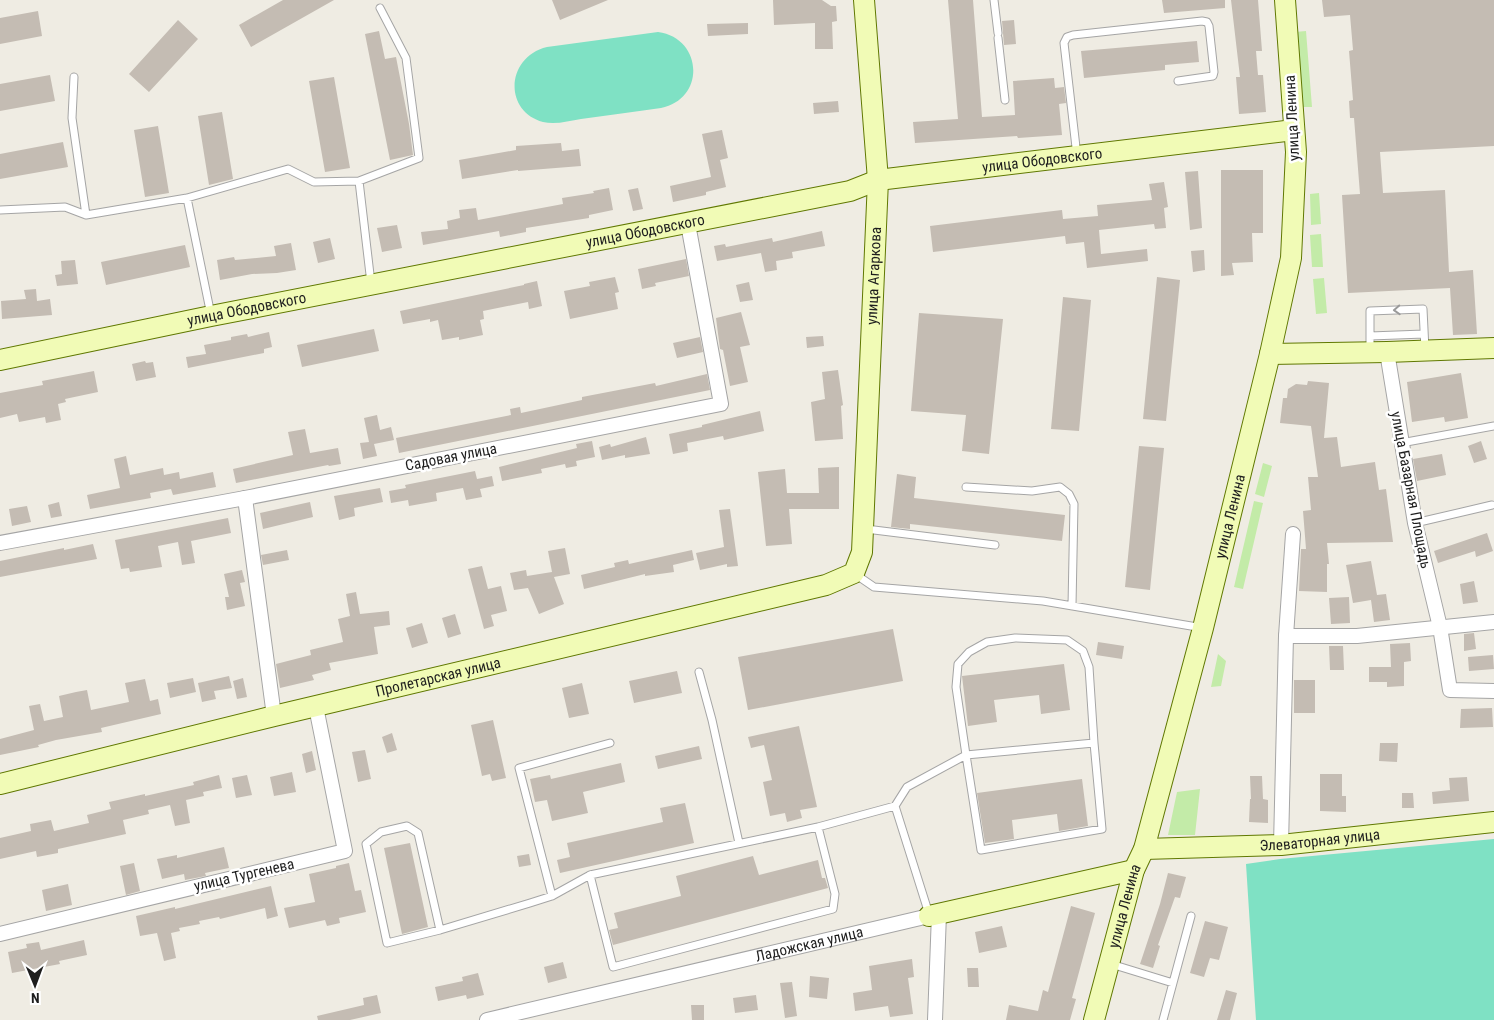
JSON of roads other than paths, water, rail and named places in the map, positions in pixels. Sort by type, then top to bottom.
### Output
[{"type":"street","name":"улица Агаркова","points":[[854,573],[862,552],[878,180],[864,0]]},
{"type":"street","name":"улица Ленина","points":[[1094,1020],[1134,870],[1144,849],[1203,628],[1270,354],[1291,258],[1296,152],[1285,0]]},
{"type":"street","name":"улица Ободовского","points":[[0,360],[211,316],[850,191],[878,180],[1294,130]]},
{"type":"street","name":"Садовая улица","points":[[0,542],[245,498],[721,404],[688,224]]},
{"type":"street","points":[[1270,354],[1424,342],[1494,348]]},
{"type":"street","name":"улица Базарная Площадь","points":[[1376,347],[1400,443],[1415,523],[1440,627],[1450,690],[1494,691]]},
{"type":"street","points":[[245,498],[274,716]]},
{"type":"street","points":[[1281,845],[1286,636],[1293,534]]},
{"type":"street","name":"Пролетарская улица","points":[[0,784],[274,716],[826,585],[854,573]]},
{"type":"street","points":[[1286,636],[1358,636],[1494,622]]},
{"type":"street","name":"улица Тургенева","points":[[0,934],[345,851],[316,706]]},
{"type":"street","name":"Элеваторная улица","points":[[1144,849],[1281,845],[1494,822]]},
{"type":"street","name":"Ладожская улица","points":[[487,1020],[1134,870]]},
{"type":"street","points":[[934,915],[935,1020]]},
{"type":"lane","points":[[994,0],[1005,100]]},
{"type":"lane","points":[[0,210],[65,207],[86,214],[187,198],[288,169],[314,182],[359,181],[419,158],[406,58],[380,8]]},
{"type":"lane","points":[[1077,156],[1064,43],[1066,37],[1192,22],[1207,22],[1209,26],[1213,76],[1178,81]]},
{"type":"lane","points":[[74,77],[72,118],[86,214]]},
{"type":"lane","points":[[359,181],[371,285]]},
{"type":"lane","points":[[187,198],[211,316]]},
{"type":"lane","points":[[1376,347],[1370,312],[1423,309],[1424,342]]},
{"type":"lane","points":[[1400,443],[1494,426]]},
{"type":"lane","points":[[966,486],[1032,491],[1060,487],[1066,490],[1074,504],[1072,606]]},
{"type":"lane","points":[[1415,523],[1492,505]]},
{"type":"lane","points":[[863,529],[995,545]]},
{"type":"lane","points":[[854,573],[874,587],[1043,601],[1203,628]]},
{"type":"lane","points":[[1015,638],[1067,640],[1083,651],[1089,667],[1102,829],[981,850],[966,755],[956,687],[958,664],[969,652],[987,642],[1015,638]]},
{"type":"lane","points":[[699,672],[712,720],[739,843]]},
{"type":"lane","points":[[552,896],[519,768],[610,743]]},
{"type":"lane","points":[[440,930],[418,833],[407,826],[381,832],[366,844],[387,943],[440,930],[552,896],[590,875],[818,827],[895,806],[907,787],[966,755],[1094,743]]},
{"type":"lane","points":[[895,806],[934,915]]},
{"type":"lane","points":[[590,875],[613,967],[833,909],[835,894],[818,827]]},
{"type":"lane","points":[[1163,1020],[1191,916]]},
{"type":"lane","points":[[1110,963],[1173,983]]}]
